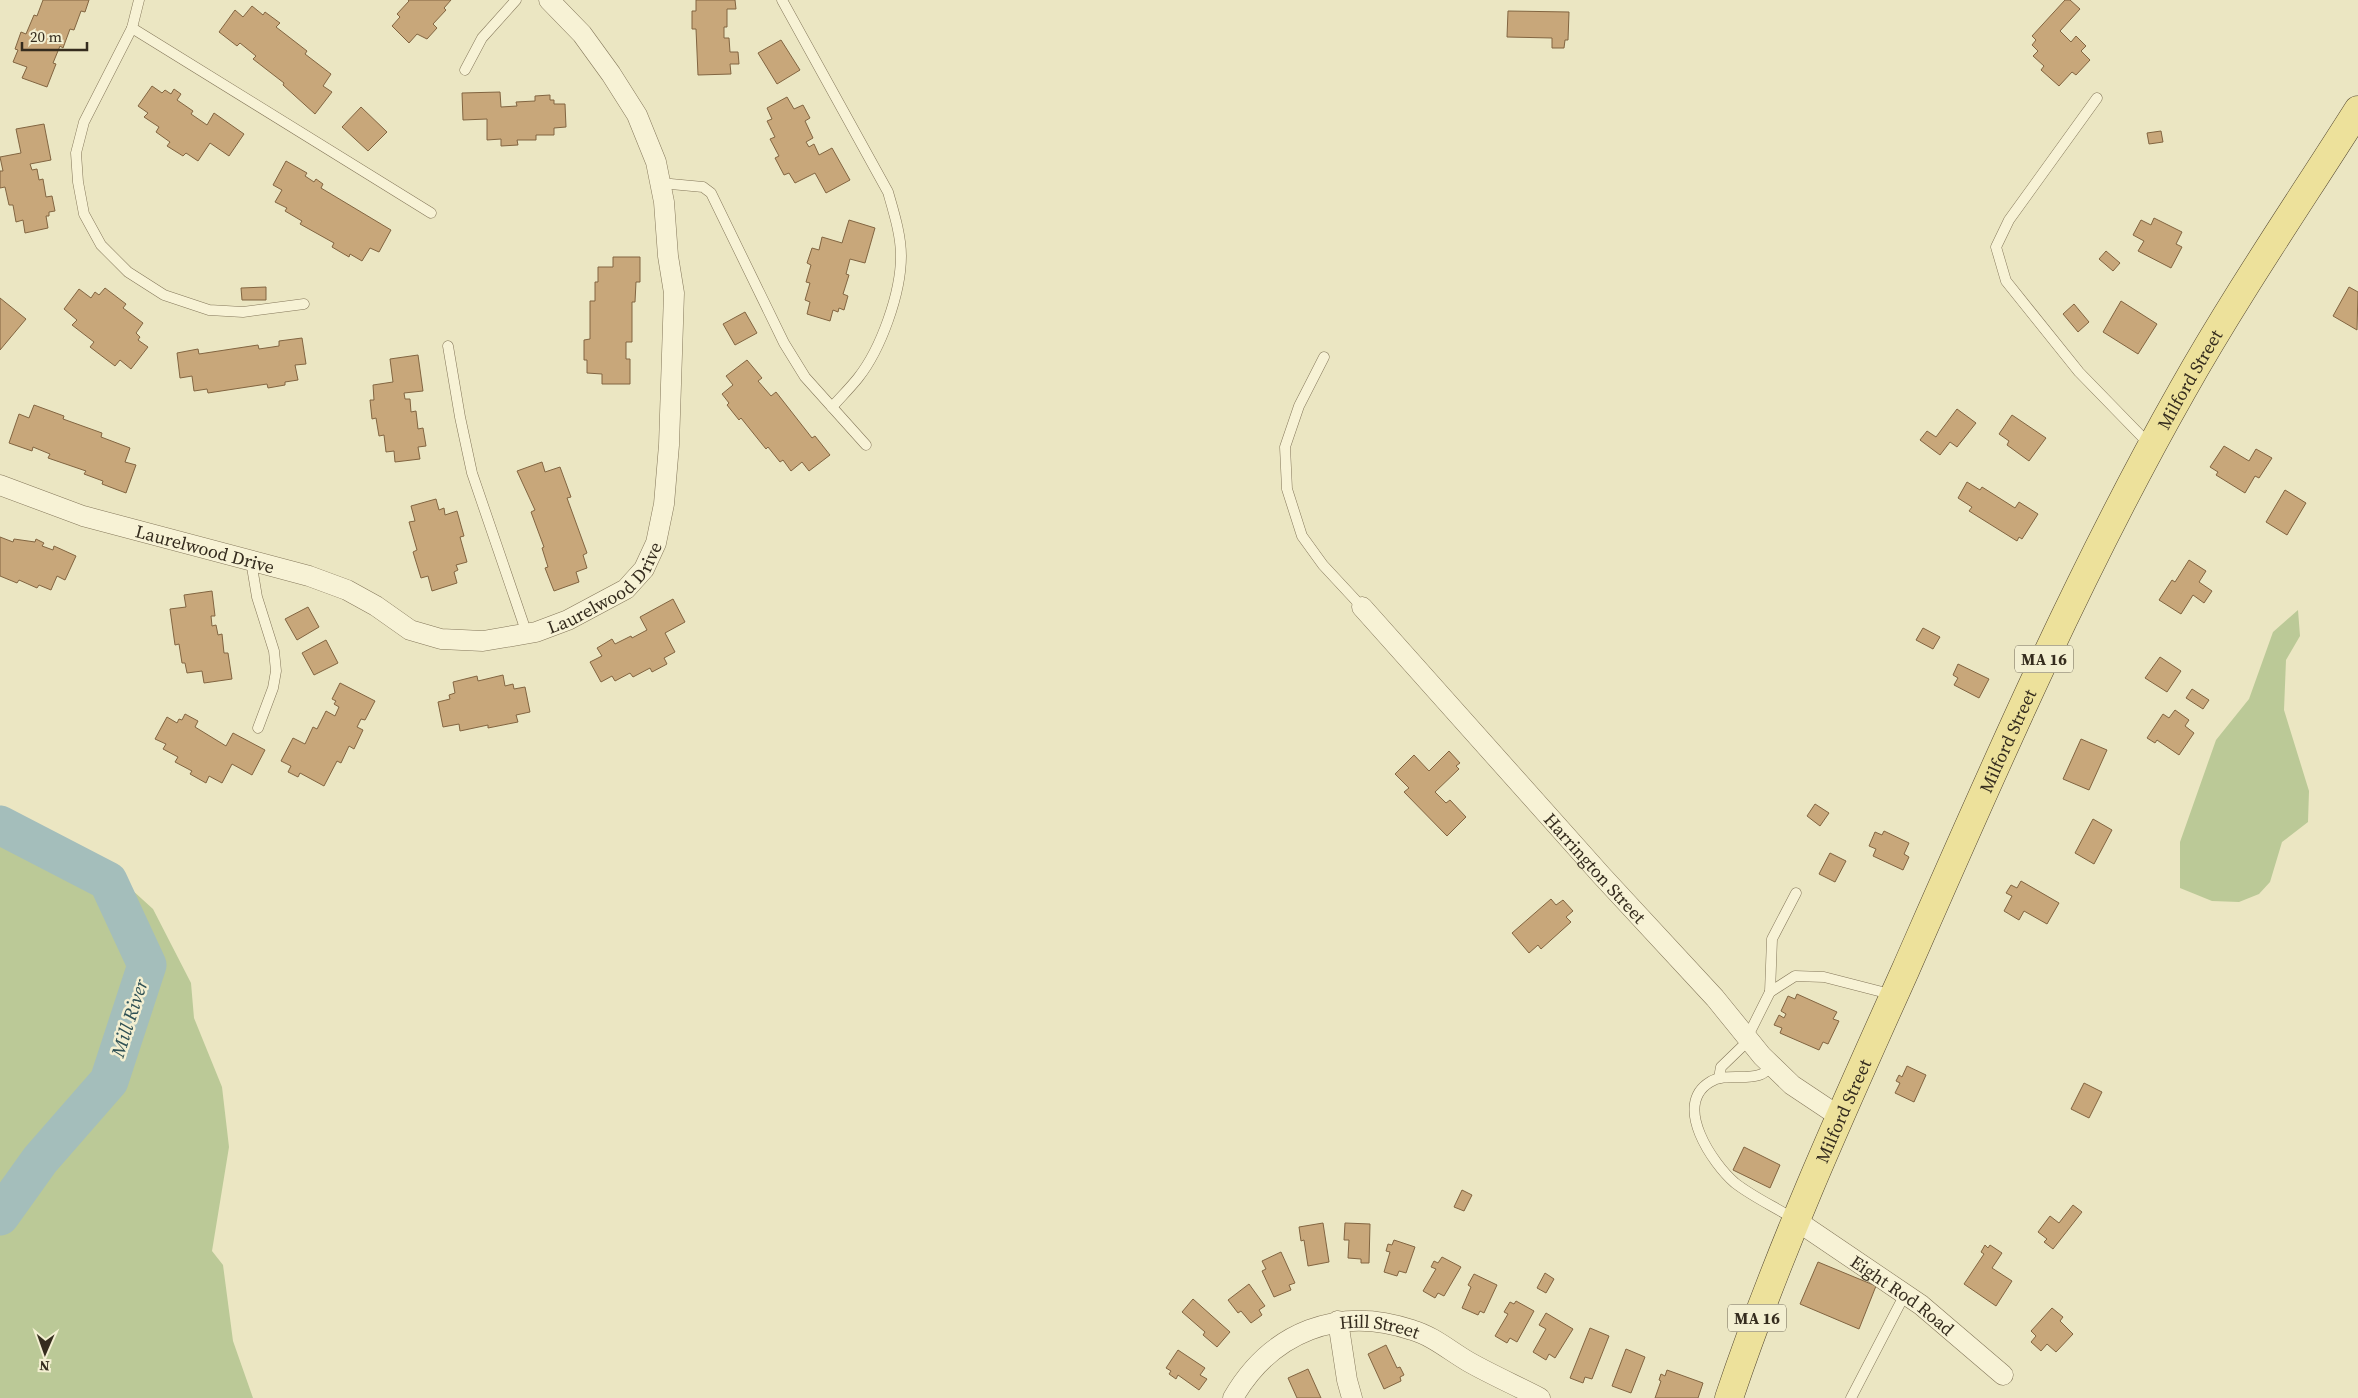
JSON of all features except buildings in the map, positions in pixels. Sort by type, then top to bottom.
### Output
[{"type":"main road","name":"Milford Street","points":[[1793,1230],[1840,1117],[2017,716],[2072,601],[2151,447],[2192,373],[2358,110]]},
{"type":"main road","name":"MA 16","points":[[1729,1398],[1753,1326],[1793,1230]]},
{"type":"street","name":"Laurelwood Drive","points":[[0,485],[83,516],[309,576],[347,590],[376,606],[410,630],[441,639],[484,641],[527,634],[568,620],[626,589],[644,569],[656,543],[664,504],[669,445],[674,293],[660,183],[656,162],[637,115],[611,74],[582,34],[550,0]]},
{"type":"street","name":"Harrington Street","points":[[1362,607],[1714,998],[1772,1067],[1792,1085],[1840,1117]]},
{"type":"street","name":"Eight Rod Road","points":[[1793,1230],[1921,1305],[2003,1375]]},
{"type":"street","name":"Hill Street","points":[[1233,1398],[1242,1382],[1262,1358],[1289,1340],[1338,1321],[1360,1320],[1388,1323],[1414,1330],[1468,1362],[1540,1398]]},
{"type":"street","points":[[1338,1321],[1347,1380],[1352,1398]]},
{"type":"lane","points":[[140,0],[132,28],[84,122],[76,153],[78,182],[84,214],[101,245],[128,272],[164,295],[209,310],[243,312],[304,304]]},
{"type":"lane","points":[[465,70],[482,38],[516,0]]},
{"type":"lane","points":[[782,0],[872,160],[888,192],[897,223],[901,256],[897,290],[878,343],[859,378],[832,407]]},
{"type":"lane","points":[[132,28],[431,213]]},
{"type":"lane","points":[[2097,98],[2009,220],[1996,247],[2006,281],[2079,372],[2151,447]]},
{"type":"lane","points":[[660,183],[703,187],[711,193],[784,343],[805,377],[866,445]]},
{"type":"lane","points":[[448,346],[472,472],[527,634]]},
{"type":"lane","points":[[1324,357],[1300,406],[1285,447],[1287,489],[1302,536],[1323,565],[1362,607]]},
{"type":"lane","points":[[251,561],[257,597],[274,651],[276,671],[273,688],[258,728]]},
{"type":"lane","points":[[1719,1078],[1722,1067],[1748,1039],[1770,992],[1772,939],[1796,893]]},
{"type":"lane","points":[[1770,992],[1794,976],[1814,976],[1894,995]]},
{"type":"lane","points":[[1772,1067],[1760,1075],[1719,1078],[1709,1082],[1696,1100],[1695,1120],[1701,1137],[1721,1169],[1736,1184],[1793,1230]]},
{"type":"lane","points":[[1851,1398],[1905,1294]]},
{"type":"green space","points":[[2298,610],[2300,636],[2286,660],[2284,710],[2309,791],[2308,822],[2282,842],[2270,882],[2259,894],[2239,902],[2212,901],[2180,888],[2180,842],[2216,740],[2249,699],[2273,632]]},
{"type":"green space","points":[[0,830],[71,850],[110,870],[153,909],[191,983],[194,1018],[222,1087],[229,1147],[212,1251],[223,1265],[233,1341],[253,1398],[0,1398]]},
{"type":"waterway","name":"Mill River","points":[[0,825],[108,881],[147,965],[109,1081],[40,1160],[0,1216]]}]
